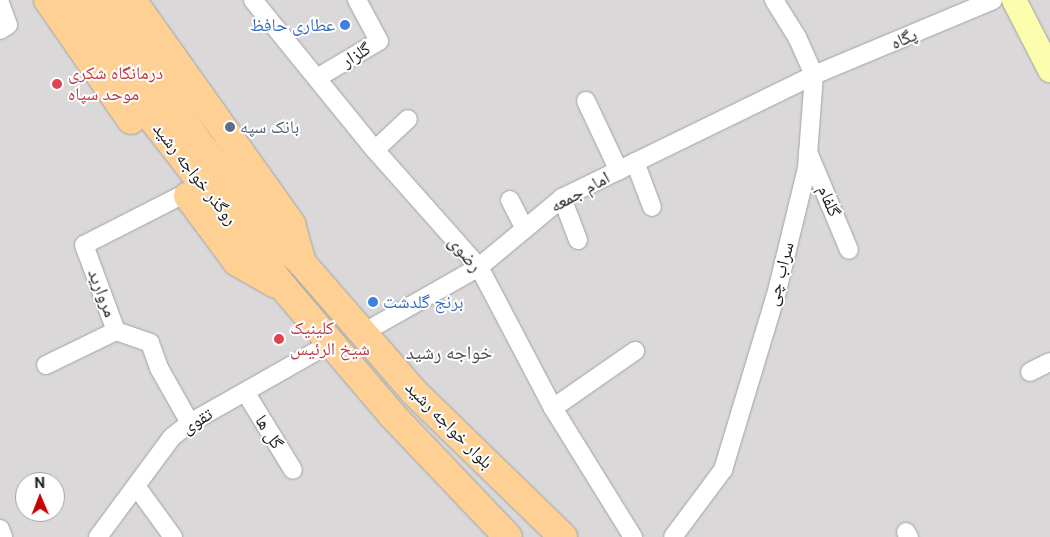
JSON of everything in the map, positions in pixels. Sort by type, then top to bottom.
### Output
[{"type":"main road","points":[[48,0],[86,59],[237,262],[284,288]]},
{"type":"main road","name":"روگذر خواجه رشید","points":[[74,0],[143,107],[259,238]]},
{"type":"main road","name":"روگذر خواجه رشید","points":[[103,0],[200,144],[259,238]]},
{"type":"main road","points":[[132,0],[291,224],[302,263]]},
{"type":"main road","name":"بلوار خواجه رشید","points":[[259,238],[302,263],[361,334],[414,392],[563,537]]},
{"type":"main road","name":"بلوار خواجه رشید","points":[[259,238],[284,288],[392,414],[508,537]]},
{"type":"street","name":"رضوی","points":[[254,0],[375,150],[478,267],[553,408],[634,537]]},
{"type":"street","name":"گلزار","points":[[317,78],[379,41],[357,0]]},
{"type":"street","name":"سراب چی","points":[[673,537],[722,470],[777,291],[808,152],[814,75],[797,36],[774,0]]},
{"type":"street","name":"پگاه","points":[[814,75],[993,0]]},
{"type":"street","points":[[1014,0],[1050,69]]},
{"type":"street","points":[[0,3],[8,25],[0,30]]},
{"type":"street","name":"امام جمعه","points":[[361,334],[478,267],[524,227],[562,198],[814,75]]},
{"type":"street","points":[[586,102],[618,171]]},
{"type":"street","points":[[375,150],[408,119]]},
{"type":"street","name":"گلفام","points":[[808,152],[850,250]]},
{"type":"street","points":[[635,162],[652,208]]},
{"type":"street","name":"مروارید","points":[[186,193],[84,245],[116,331],[150,343],[159,368],[190,423]]},
{"type":"street","points":[[562,198],[578,240]]},
{"type":"street","points":[[510,200],[524,227]]},
{"type":"street","points":[[46,365],[116,331]]},
{"type":"street","name":"تقوی","points":[[98,537],[172,436],[190,423],[246,393],[330,343]]},
{"type":"street","points":[[553,408],[635,351]]},
{"type":"street","points":[[1030,372],[1050,362]]},
{"type":"street","name":"گل ها","points":[[246,393],[293,470]]},
{"type":"street","points":[[136,486],[173,537]]},
{"type":"street","points":[[0,529],[3,537]]},
{"type":"shaded area","points":[[0,0],[1050,0],[1050,537],[0,537]]},
{"type":"place","name":"عطاری حافظ","points":[[345,25]]},
{"type":"place","name":"درمانگاه شکری موحد سپاه","points":[[57,84]]},
{"type":"place","name":"بانک سپه","points":[[230,127]]},
{"type":"place","name":"برنج گلدشت","points":[[373,302]]},
{"type":"place","name":"کلینیک شیخ الرئیس","points":[[279,339]]},
{"type":"district","name":"خواجه رشید","points":[[449,353]]}]
